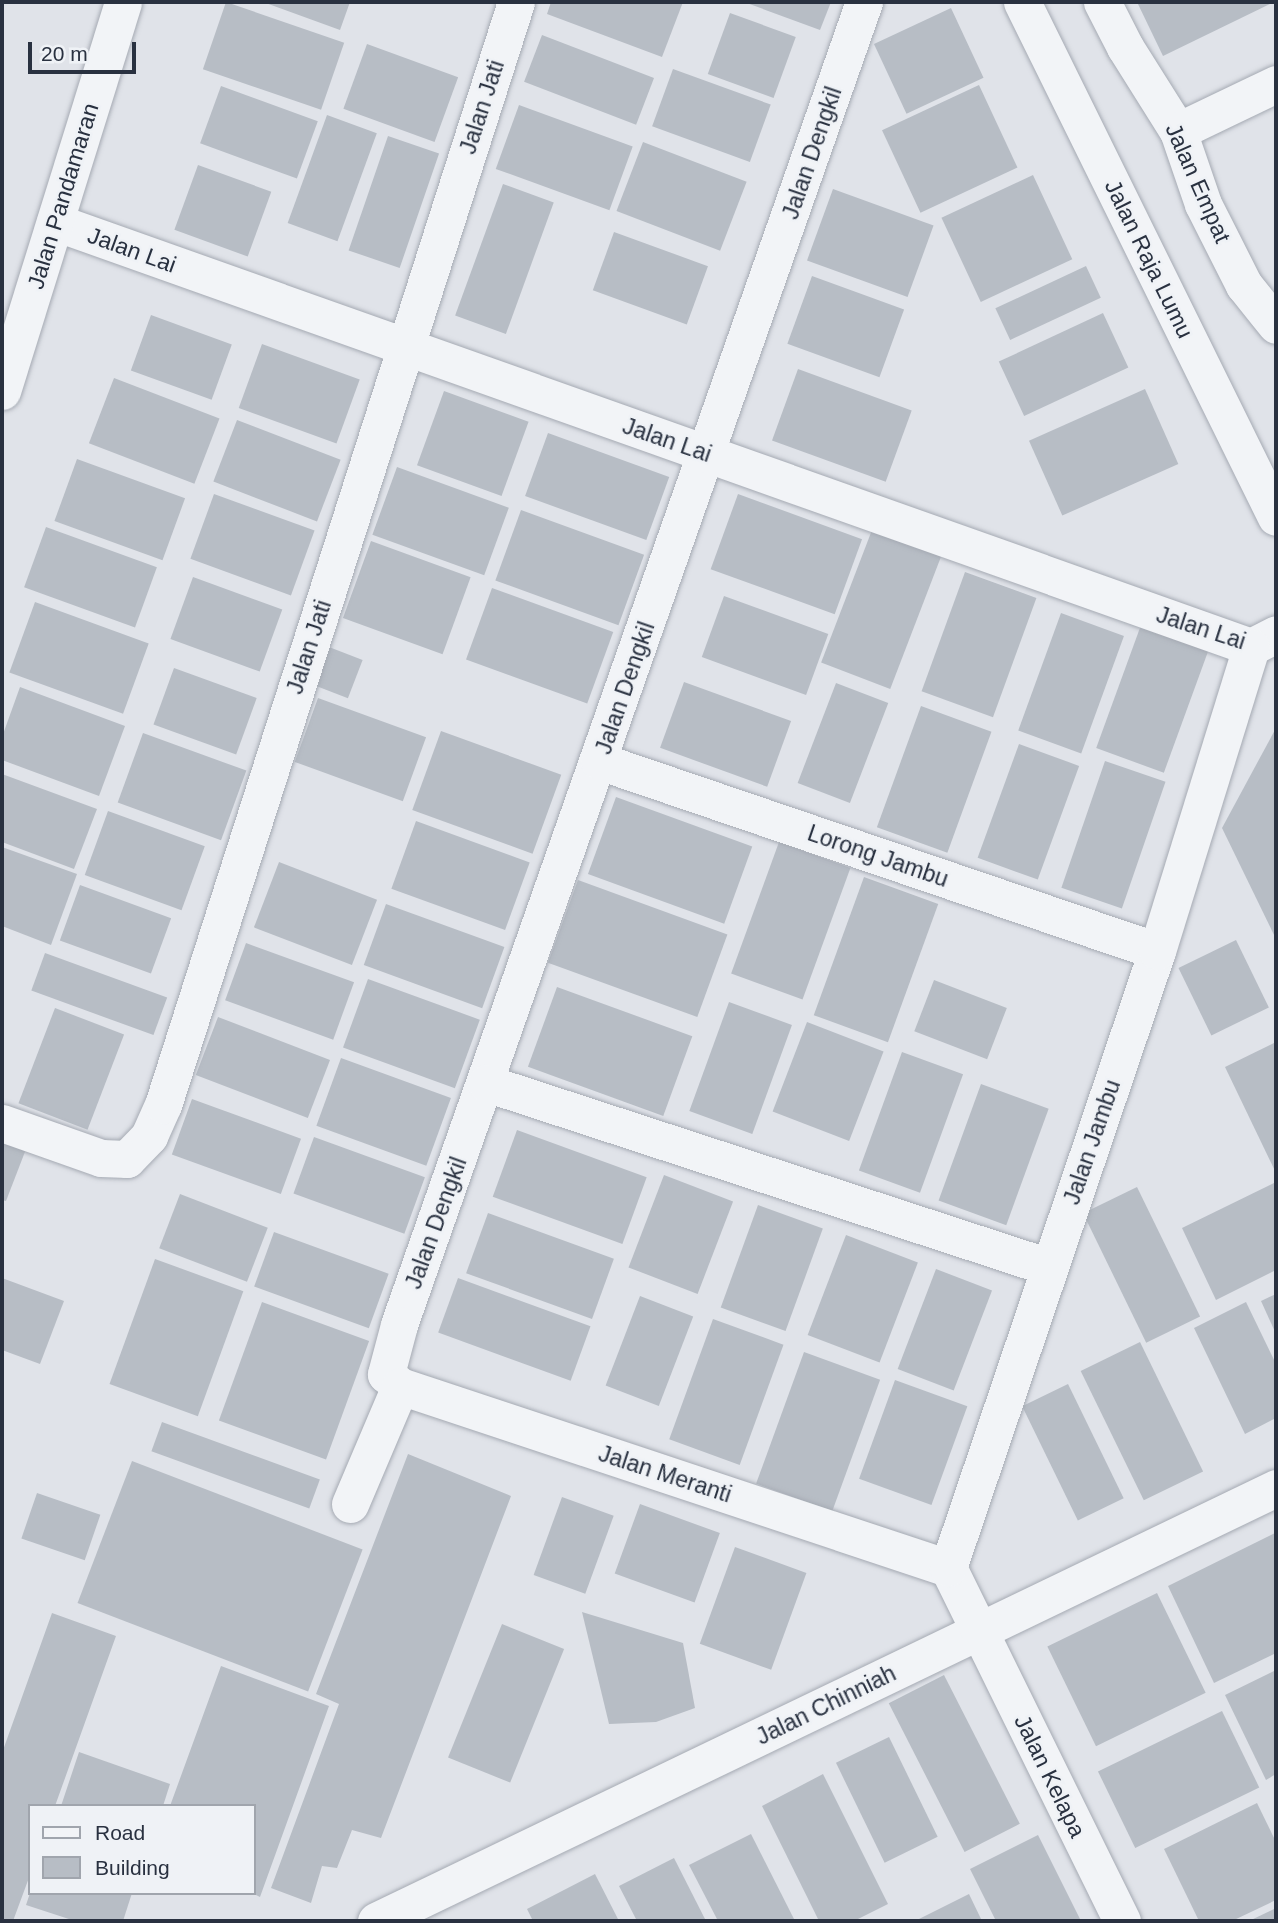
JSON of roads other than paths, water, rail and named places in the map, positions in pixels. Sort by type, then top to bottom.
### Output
[{"type":"street","name":"Jalan Pandamaran","points":[[2,391],[122,2]]},
{"type":"street","name":"Jalan Jati","points":[[2,1123],[101,1158],[127,1159],[149,1136],[163,1105],[516,2]]},
{"type":"street","name":"Jalan Dengkil","points":[[350,1504],[393,1380],[399,1325],[864,2]]},
{"type":"street","name":"Jalan Raja Lumu","points":[[1022,2],[1276,517]]},
{"type":"street","name":"Jalan Empat","points":[[1102,2],[1125,47],[1178,131],[1203,204],[1270,310]]},
{"type":"street","points":[[1178,131],[1276,84]]},
{"type":"street","name":"Jalan Lai","points":[[55,222],[706,454],[1264,641]]},
{"type":"street","name":"Jalan Jambu","points":[[948,1568],[1264,641]]},
{"type":"street","name":"Lorong Jambu","points":[[599,761],[1157,951]]},
{"type":"street","points":[[486,1083],[1049,1267]]},
{"type":"street","name":"Jalan Meranti","points":[[393,1380],[948,1568]]},
{"type":"street","name":"Jalan Chinniah","points":[[376,1921],[1276,1488]]},
{"type":"street","points":[[948,1568],[979,1631]]},
{"type":"street","name":"Jalan Kelapa","points":[[979,1631],[1122,1921]]}]
